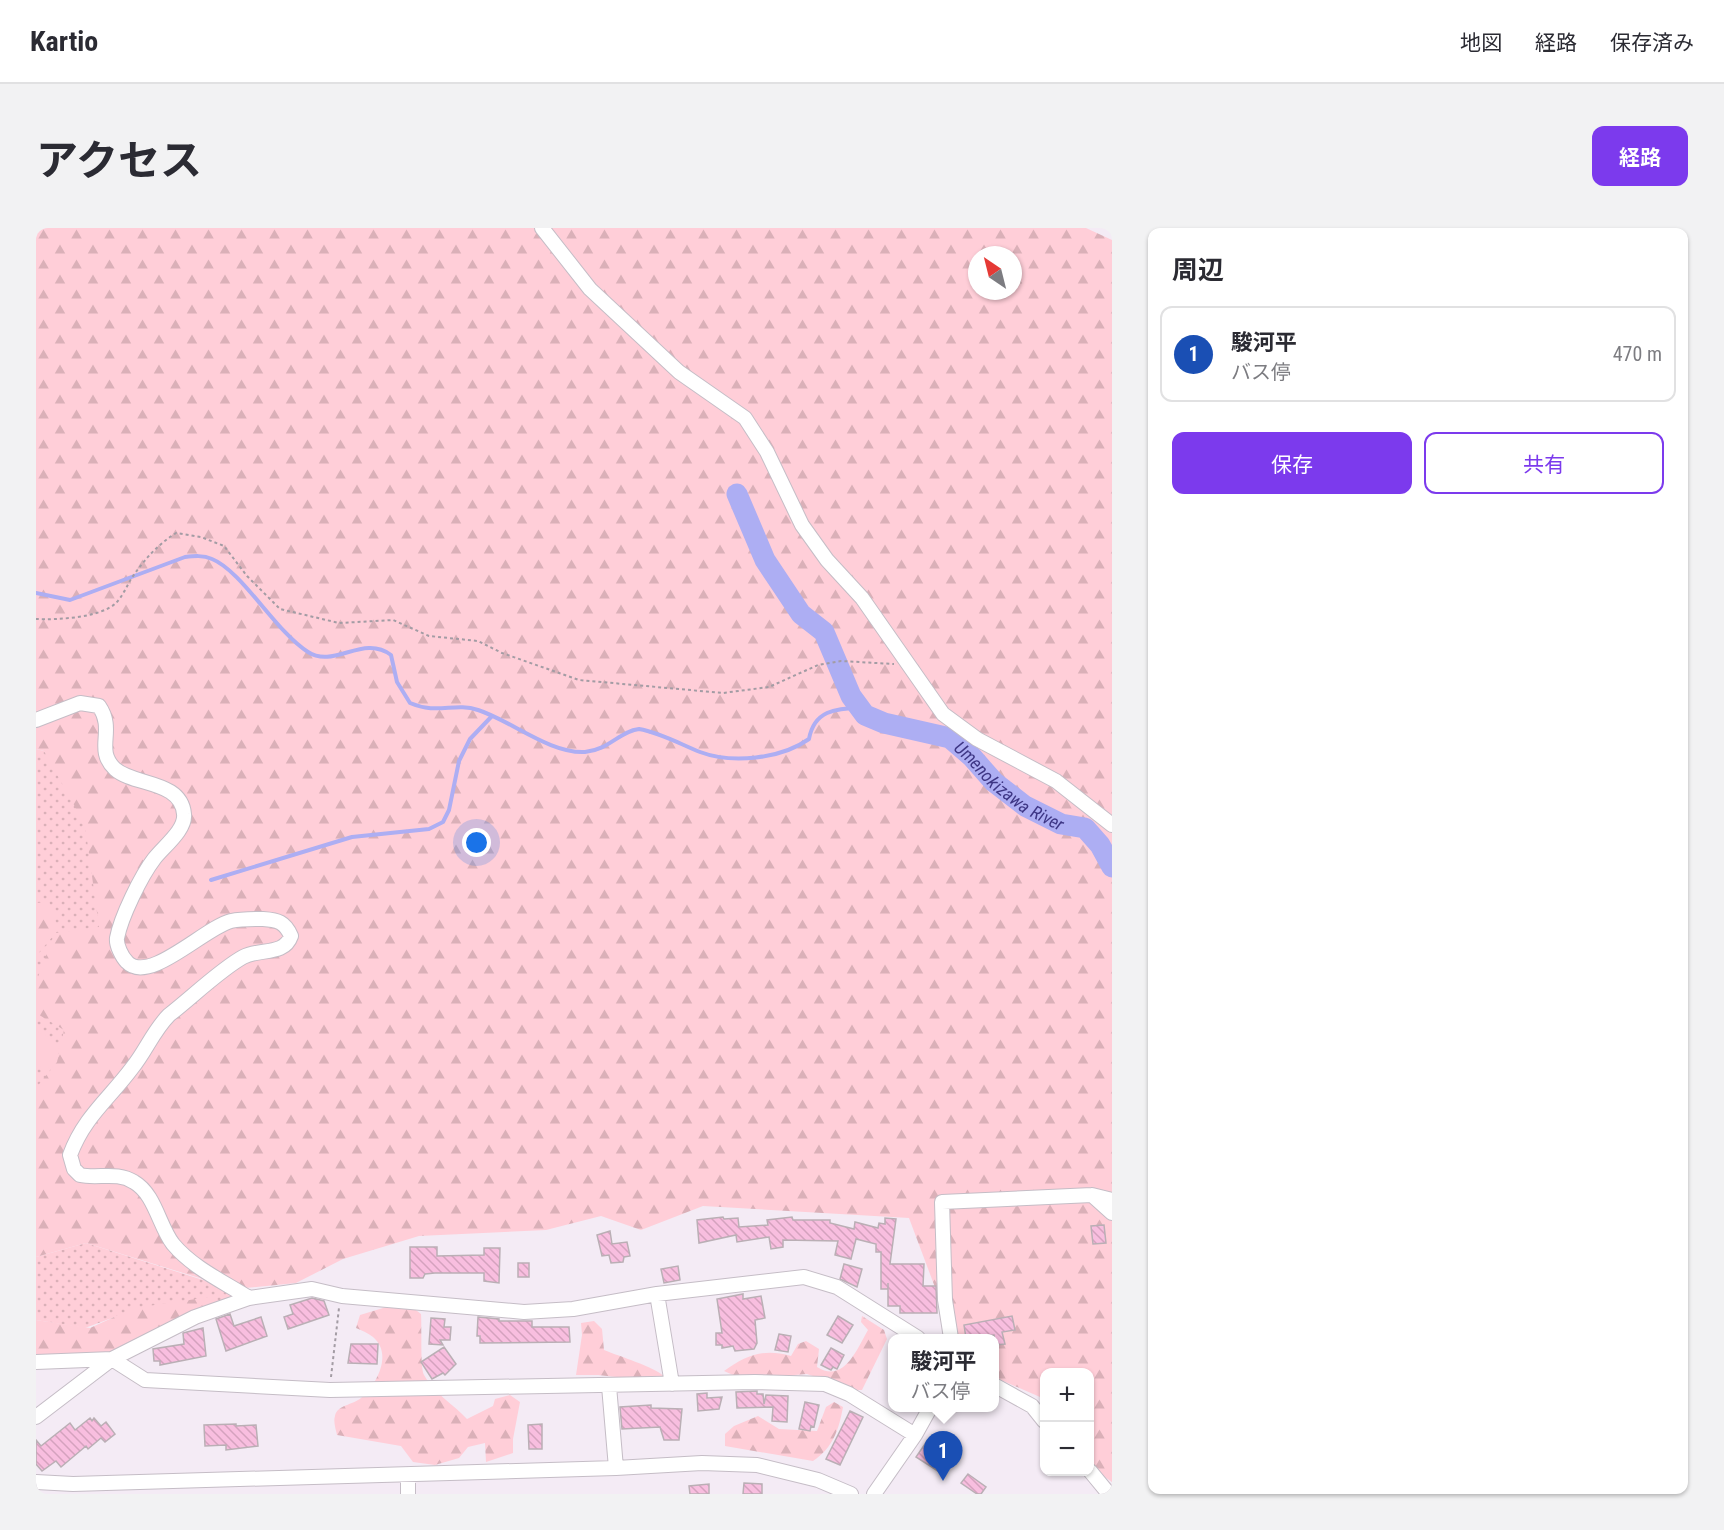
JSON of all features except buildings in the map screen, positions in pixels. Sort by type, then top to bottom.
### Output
[{"type":"street","points":[[542,228],[598,296],[679,372],[745,418],[767,452],[802,525],[826,560],[862,598],[943,714],[976,740],[1056,781],[1112,825]]},
{"type":"street","points":[[36,720],[80,703],[99,706],[108,723],[105,753],[110,763],[117,771],[168,790],[179,801],[184,815],[181,826],[153,860],[117,939],[120,952],[128,963],[136,968],[147,969],[164,962],[196,938],[231,921],[278,920],[287,926],[291,936],[288,944],[281,949],[244,956],[169,1015],[159,1025],[133,1068],[82,1126],[70,1155],[74,1169],[80,1175],[108,1174],[133,1181],[145,1190],[174,1245],[199,1268],[249,1298]]},
{"type":"street","points":[[1092,1195],[1112,1213]]},
{"type":"street","points":[[950,1334],[945,1300],[942,1202],[1092,1195],[1112,1200]]},
{"type":"street","points":[[36,1417],[112,1359],[195,1317],[249,1298],[312,1289],[342,1296],[524,1312],[573,1309],[657,1294],[804,1277],[837,1287],[912,1334]]},
{"type":"street","points":[[657,1294],[672,1384]]},
{"type":"street","points":[[36,1362],[112,1359],[145,1380],[609,1386],[755,1382],[825,1384],[849,1395],[915,1435]]},
{"type":"street","points":[[609,1386],[616,1468]]},
{"type":"street","points":[[999,1387],[1032,1406],[1040,1415]]},
{"type":"street","points":[[874,1494],[915,1435],[927,1412]]},
{"type":"street","points":[[36,1482],[73,1484],[408,1475],[702,1463],[757,1465],[818,1480],[851,1494]]},
{"type":"street","points":[[408,1475],[408,1494]]},
{"type":"street","points":[[1093,1476],[1109,1494]]},
{"type":"path","points":[[36,619],[67,619],[89,614],[116,603],[140,566],[160,543],[176,533],[201,537],[224,546],[247,576],[280,609],[339,623],[393,620],[429,636],[478,641],[510,656],[579,680],[723,693],[769,687],[818,664],[841,661],[909,665]]},
{"type":"path","points":[[331,1383],[339,1311]]},
{"type":"green space","points":[[36,228],[1086,228],[1112,240],[1112,1482],[1094,1468],[1094,1368],[1040,1368],[1040,1397],[999,1379],[999,1334],[952,1334],[909,1218],[703,1206],[641,1230],[601,1216],[546,1230],[419,1236],[343,1259],[296,1283],[235,1289],[86,1243],[36,1257],[36,1088],[57,1062],[64,1030],[36,1013],[36,982],[54,935],[36,956],[36,903],[49,902],[58,929],[56,933],[99,927],[85,825],[44,751],[36,749]]},
{"type":"green space","points":[[36,749],[44,751],[105,832],[111,1057],[36,1141]]},
{"type":"green space","points":[[36,1031],[50,1037],[60,1050],[52,1068],[36,1066]]},
{"type":"green space","points":[[86,1243],[238,1291],[243,1300],[198,1312],[120,1315],[85,1328],[36,1320],[36,1257]]},
{"type":"green space","points":[[217,1296],[127,1352],[36,1368],[36,1320],[90,1328],[134,1308]]},
{"type":"green space","points":[[393,1305],[412,1307],[421,1314],[424,1375],[438,1393],[467,1419],[493,1406],[495,1399],[510,1395],[520,1402],[513,1439],[513,1453],[486,1462],[485,1443],[468,1447],[459,1458],[435,1465],[413,1462],[401,1446],[337,1435],[334,1421],[336,1412],[358,1400],[367,1392],[377,1377],[382,1360],[379,1344],[371,1336],[356,1328],[360,1315]]},
{"type":"green space","points":[[862,1316],[884,1330],[887,1339],[862,1390],[853,1390],[807,1374],[742,1379],[724,1371],[756,1354],[772,1353],[791,1356],[798,1344],[806,1341],[819,1349],[817,1367],[826,1371],[835,1371],[842,1368],[854,1355],[868,1330],[861,1322]]},
{"type":"green space","points":[[594,1321],[602,1329],[604,1350],[659,1372],[664,1376],[661,1382],[598,1375],[576,1375],[582,1335],[581,1323]]},
{"type":"green space","points":[[834,1402],[843,1407],[837,1430],[826,1450],[813,1461],[725,1446],[725,1434],[734,1426],[758,1416],[779,1429],[817,1431],[826,1407]]},
{"type":"waterway","name":"Umenokizawa River","points":[[737,494],[765,560],[801,614],[824,632],[851,696],[865,715],[884,723],[950,738],[972,757],[994,782],[1025,806],[1061,824],[1085,828],[1100,845],[1112,867]]},
{"type":"waterway","points":[[36,593],[70,600],[185,557],[209,558],[235,576],[284,631],[308,652],[328,657],[359,649],[380,650],[391,655],[397,682],[410,703],[429,708],[461,707],[478,710],[544,742],[572,751],[593,751],[632,730],[639,729],[713,756],[741,758],[771,755],[798,746],[809,739],[816,722],[827,713],[834,710],[861,708]]},
{"type":"waterway","points":[[211,880],[352,837],[429,829],[443,822],[449,810],[459,761],[470,739],[492,716]]},
{"type":"place","name":"駿河平","points":[[943,1481]]}]
